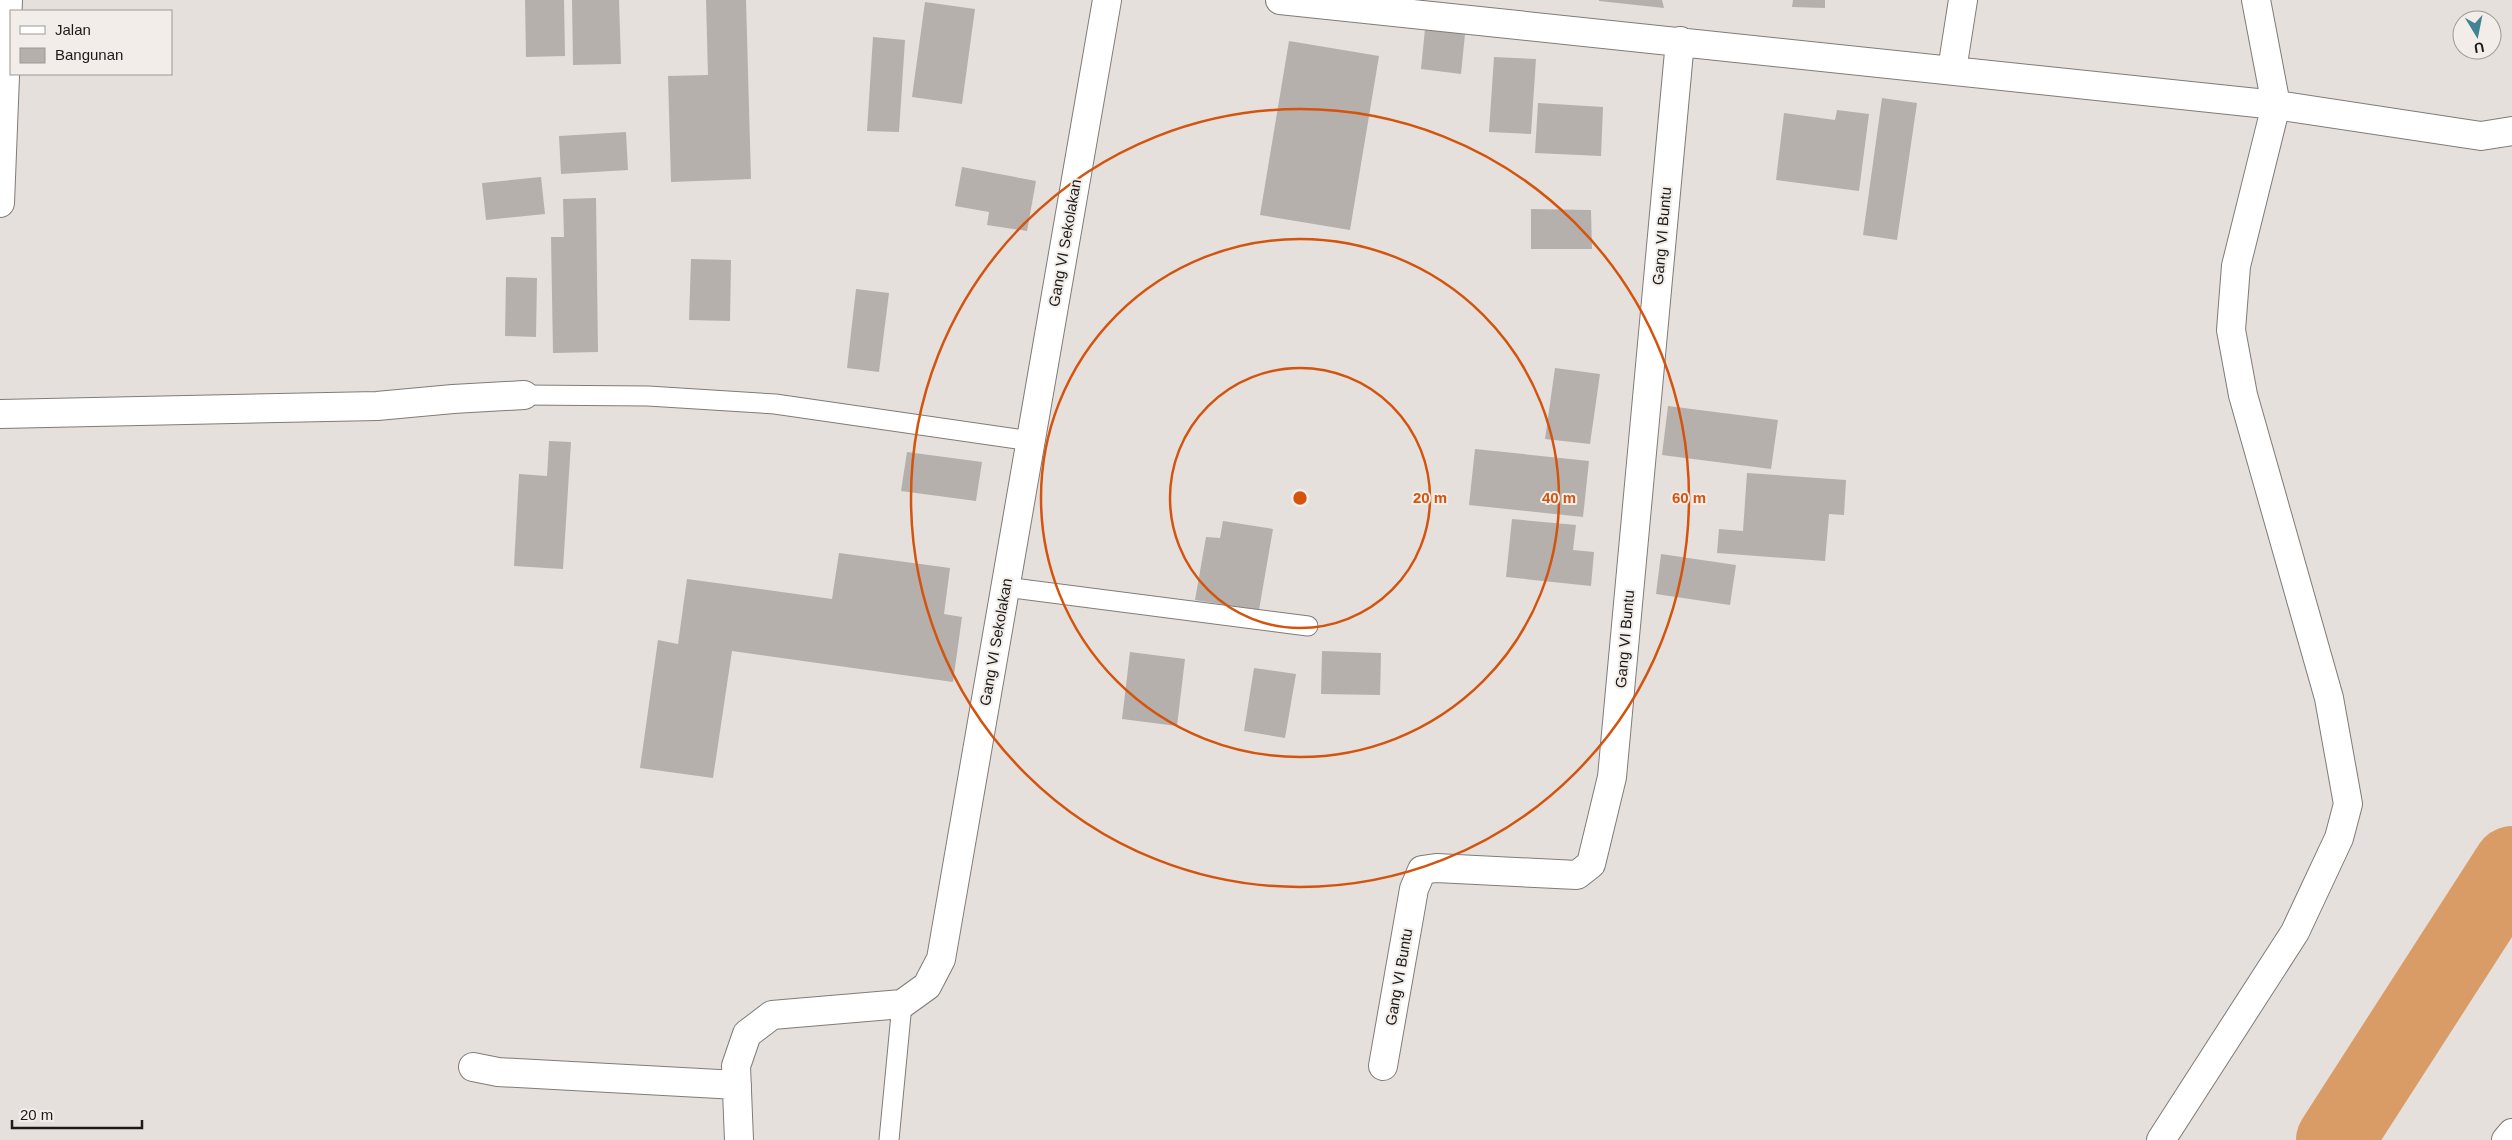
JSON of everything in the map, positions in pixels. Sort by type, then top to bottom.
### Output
[{"type":"street","points":[[0,203],[8,0]]},
{"type":"street","name":"Gang VI Sekolakan","points":[[739,1140],[736,1066],[747,1034],[772,1015],[902,1004],[928,986],[941,959],[1107,0]]},
{"type":"street","points":[[1280,0],[1357,4],[2276,105],[2481,136],[2512,132]]},
{"type":"street","points":[[1952,70],[1963,0]]},
{"type":"street","points":[[2161,1140],[2295,932],[2339,838],[2348,804],[2329,698],[2243,395],[2232,330],[2236,266],[2276,105],[2256,0]]},
{"type":"street","name":"Gang VI Buntu","points":[[1383,1066],[1414,889],[1422,870],[1436,868],[1577,875],[1591,864],[1612,777],[1680,41]]},
{"type":"street","points":[[0,414],[376,406],[524,395]]},
{"type":"street","points":[[473,1067],[498,1072],[737,1085]]},
{"type":"street","points":[[2506,1140],[2512,1133]]},
{"type":"lane","points":[[524,395],[648,396],[775,404],[1031,441]]},
{"type":"lane","points":[[1005,587],[1308,626]]},
{"type":"lane","points":[[889,1140],[902,1004]]},
{"type":"building","points":[[525,0],[564,0],[565,56],[526,57]]},
{"type":"building","points":[[572,0],[619,0],[621,64],[573,65]]},
{"type":"building","points":[[706,0],[746,0],[751,179],[671,182],[668,76],[708,75]]},
{"type":"building","points":[[1662,0],[1664,8],[1599,1]]},
{"type":"building","points":[[1793,0],[1825,0],[1825,8],[1792,7]]},
{"type":"building","points":[[925,2],[975,9],[962,104],[912,97]]},
{"type":"building","points":[[1425,29],[1465,34],[1461,74],[1421,69]]},
{"type":"building","points":[[873,37],[905,40],[899,132],[867,131]]},
{"type":"building","points":[[1289,41],[1379,56],[1350,230],[1260,215]]},
{"type":"building","points":[[1494,57],[1536,59],[1531,134],[1489,132]]},
{"type":"building","points":[[1882,98],[1917,103],[1897,240],[1863,235]]},
{"type":"building","points":[[1538,103],[1603,107],[1601,156],[1535,153]]},
{"type":"building","points":[[1837,110],[1869,114],[1859,191],[1776,180],[1784,113],[1835,120]]},
{"type":"building","points":[[626,132],[628,170],[561,174],[559,136]]},
{"type":"building","points":[[962,167],[1036,181],[1027,231],[987,225],[989,212],[955,206]]},
{"type":"building","points":[[541,177],[545,214],[486,220],[482,183]]},
{"type":"building","points":[[596,198],[598,352],[553,353],[551,237],[564,237],[563,199]]},
{"type":"building","points":[[1531,209],[1591,210],[1592,249],[1531,249]]},
{"type":"building","points":[[691,259],[731,260],[730,321],[689,320]]},
{"type":"building","points":[[506,277],[537,278],[536,337],[505,336]]},
{"type":"building","points":[[856,289],[889,293],[879,372],[847,368]]},
{"type":"building","points":[[1555,368],[1600,374],[1590,444],[1545,439]]},
{"type":"building","points":[[1668,406],[1778,420],[1771,469],[1662,455]]},
{"type":"building","points":[[549,441],[571,442],[563,569],[514,566],[519,474],[547,476]]},
{"type":"building","points":[[1475,449],[1589,461],[1583,517],[1469,505]]},
{"type":"building","points":[[907,452],[982,462],[976,501],[901,491]]},
{"type":"building","points":[[1747,473],[1846,480],[1844,515],[1829,514],[1825,561],[1717,553],[1719,529],[1743,531]]},
{"type":"building","points":[[1512,519],[1576,525],[1573,550],[1594,552],[1591,586],[1506,577]]},
{"type":"building","points":[[1223,521],[1273,529],[1259,610],[1195,600],[1206,537],[1220,538]]},
{"type":"building","points":[[839,553],[950,568],[944,614],[962,617],[953,682],[732,651],[713,778],[640,768],[658,640],[678,644],[687,579],[832,599]]},
{"type":"building","points":[[1661,554],[1736,565],[1730,605],[1656,594]]},
{"type":"building","points":[[1322,651],[1381,653],[1380,695],[1321,694]]},
{"type":"building","points":[[1130,652],[1185,659],[1177,726],[1122,719]]},
{"type":"building","points":[[1254,668],[1296,674],[1285,738],[1244,731]]},
{"type":"waterway","points":[[2335,1140],[2512,865]]}]
